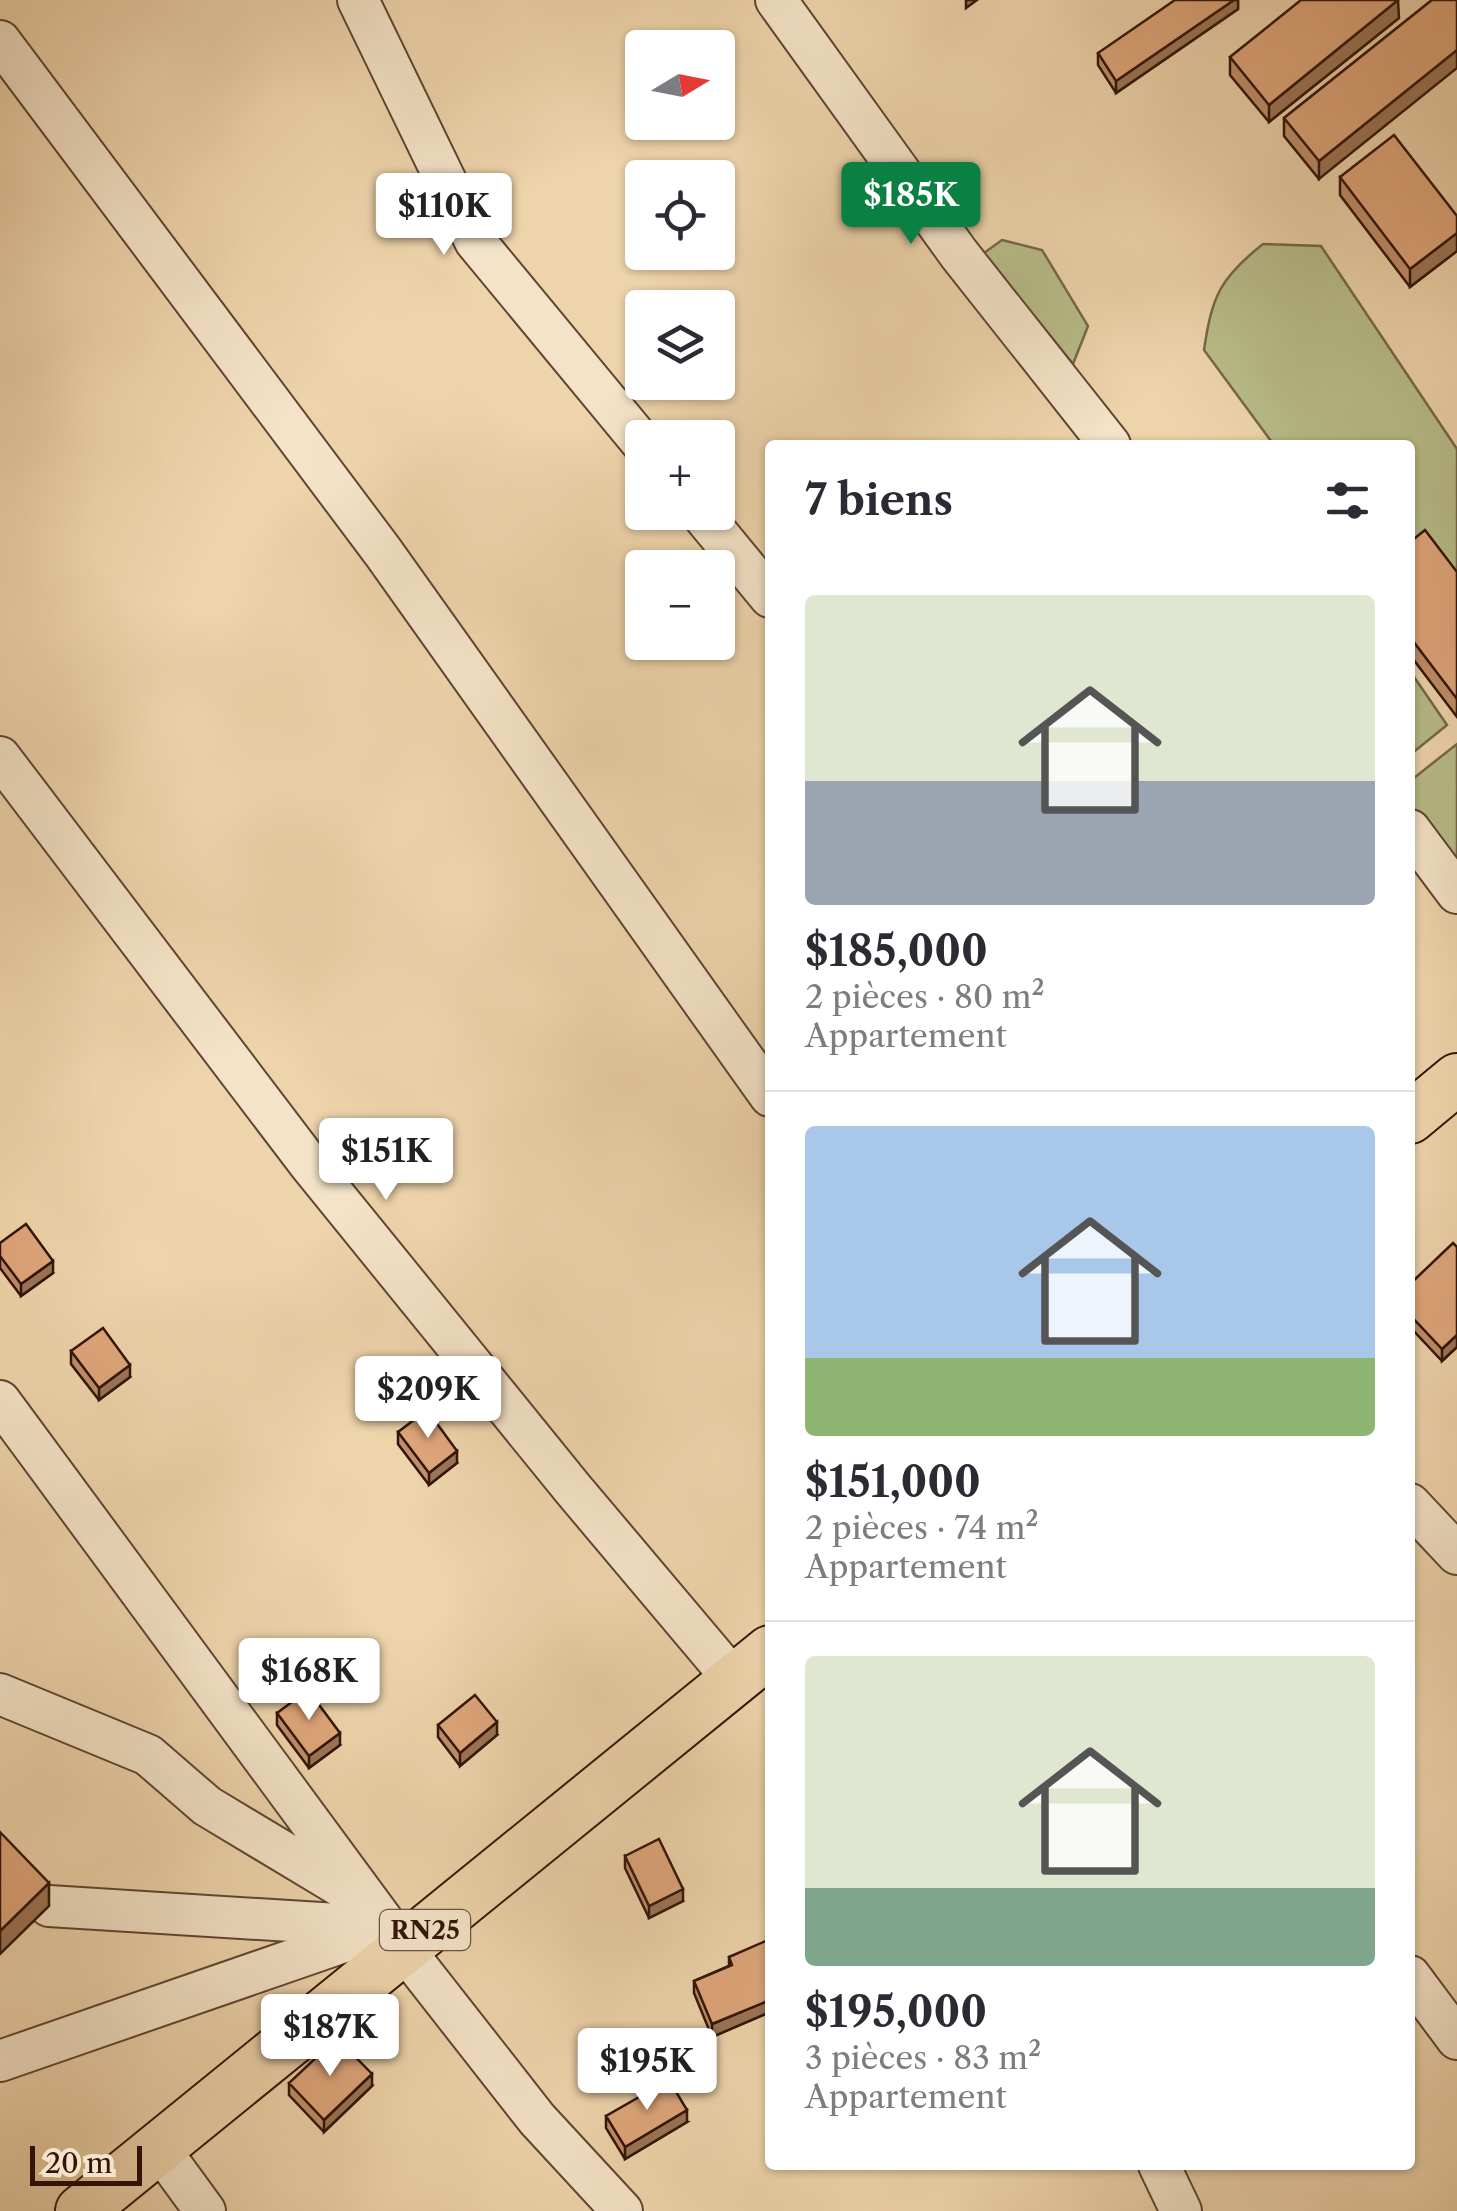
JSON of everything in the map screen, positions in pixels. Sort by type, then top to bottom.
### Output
[{"type":"main road","points":[[1415,1114],[1457,1079]]},
{"type":"main road","name":"RN25","points":[[82,2211],[159,2148],[388,1926],[759,1665]]},
{"type":"street","points":[[358,0],[475,240],[625,422]]},
{"type":"street","points":[[776,0],[959,254],[1106,440]]},
{"type":"street","points":[[0,40],[383,552],[765,1089]]},
{"type":"street","points":[[715,530],[765,591]]},
{"type":"street","points":[[0,757],[310,1165],[573,1489],[759,1665]]},
{"type":"street","points":[[1415,837],[1457,892]]},
{"type":"street","points":[[0,1401],[388,1926],[537,2119],[622,2211]]},
{"type":"street","points":[[1415,1509],[1457,1554]]},
{"type":"street","points":[[0,1694],[148,1755],[207,1806],[388,1926]]},
{"type":"street","points":[[49,1906],[388,1926]]},
{"type":"street","points":[[0,2061],[388,1926]]},
{"type":"street","points":[[1415,1983],[1457,2040]]},
{"type":"street","points":[[159,2148],[205,2211]]},
{"type":"street","points":[[1161,2170],[1182,2211]]},
{"type":"green space","points":[[1002,240],[1042,250],[1088,326],[1073,364],[984,253]]},
{"type":"green space","points":[[1263,244],[1321,246],[1457,449],[1457,578],[1415,552],[1415,440],[1270,440],[1204,350],[1215,302],[1237,267]]},
{"type":"green space","points":[[1415,678],[1447,725],[1415,751]]},
{"type":"green space","points":[[1457,744],[1457,868],[1415,813],[1415,777]]},
{"type":"building","points":[[1175,0],[1234,0],[1116,81],[1098,53]]},
{"type":"building","points":[[1301,0],[1398,0],[1269,105],[1230,57]]},
{"type":"building","points":[[1432,0],[1457,0],[1457,50],[1319,161],[1284,118]]},
{"type":"building","points":[[1394,135],[1457,216],[1457,233],[1410,269],[1340,177]]},
{"type":"building","points":[[1425,530],[1457,572],[1457,699],[1415,644],[1415,538]]},
{"type":"building","points":[[26,1224],[53,1261],[21,1284],[0,1256],[0,1243]]},
{"type":"building","points":[[1453,1243],[1457,1247],[1457,1335],[1442,1349],[1415,1320],[1415,1279]]},
{"type":"building","points":[[103,1328],[130,1365],[99,1388],[71,1351]]},
{"type":"building","points":[[427,1410],[457,1451],[429,1473],[398,1432]]},
{"type":"building","points":[[308,1690],[340,1733],[309,1756],[277,1713]]},
{"type":"building","points":[[475,1695],[497,1722],[460,1753],[438,1725]]},
{"type":"building","points":[[0,1832],[49,1883],[0,1931]]},
{"type":"building","points":[[659,1839],[683,1889],[649,1906],[625,1856]]},
{"type":"building","points":[[765,1941],[765,2002],[712,2024],[694,1981],[732,1965],[729,1957]]},
{"type":"building","points":[[337,2038],[372,2074],[324,2120],[289,2083]]},
{"type":"building","points":[[669,2080],[687,2110],[625,2147],[606,2116]]}]
